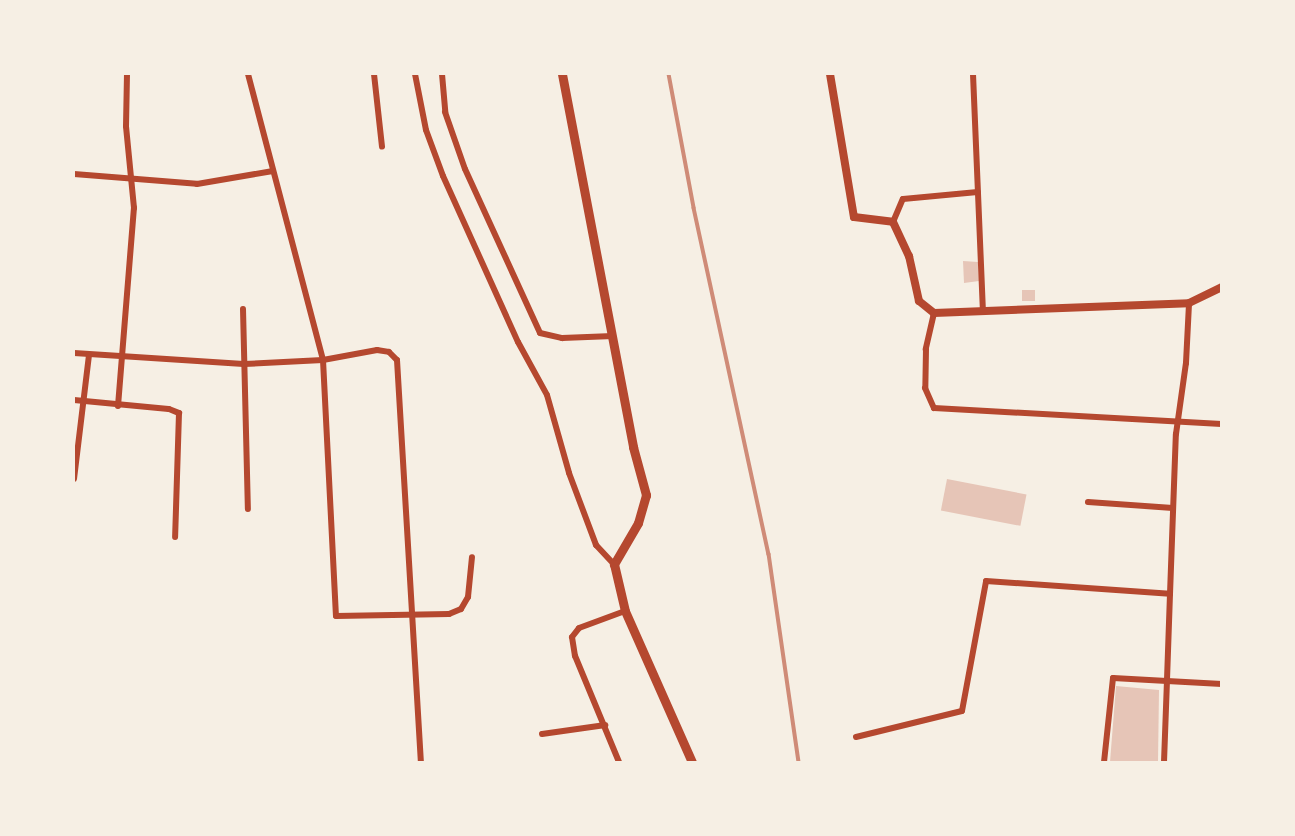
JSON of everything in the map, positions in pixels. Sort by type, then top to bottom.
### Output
[{"type":"main road","points":[[562,74],[633,447],[646,495],[638,523],[614,564],[625,611],[692,762]]},
{"type":"street","points":[[117,406],[134,208],[130,178],[127,74]]},
{"type":"street","points":[[248,74],[323,360],[336,615],[449,614],[461,609],[468,597],[472,557]]},
{"type":"street","points":[[374,74],[382,147]]},
{"type":"street","points":[[415,74],[426,130],[443,176],[513,331],[547,395],[569,473],[596,545],[614,564]]},
{"type":"street","points":[[442,74],[444,112],[465,169],[540,333],[562,338],[613,336]]},
{"type":"street","points":[[830,74],[854,218],[893,222]]},
{"type":"street","points":[[973,74],[983,311]]},
{"type":"street","points":[[74,174],[197,184],[274,171]]},
{"type":"street","points":[[893,222],[904,199],[978,192]]},
{"type":"street","points":[[893,222],[909,256],[919,301],[934,313],[1189,303],[1221,287],[1222,277]]},
{"type":"street","points":[[1164,762],[1177,423],[1186,363],[1189,303]]},
{"type":"street","points":[[243,309],[248,509]]},
{"type":"street","points":[[934,313],[926,349],[925,388],[934,408],[1222,424]]},
{"type":"street","points":[[74,353],[244,364],[323,360],[377,350],[389,352],[397,360],[421,762]]},
{"type":"street","points":[[74,480],[89,355]]},
{"type":"street","points":[[74,400],[169,409],[179,413],[175,537]]},
{"type":"street","points":[[1088,502],[1173,508]]},
{"type":"street","points":[[856,737],[962,711],[986,582],[1170,594]]},
{"type":"street","points":[[620,762],[575,656],[572,637],[579,628],[625,611]]},
{"type":"street","points":[[1104,762],[1113,678],[1222,684]]},
{"type":"street","points":[[542,734],[605,725]]},
{"type":"building","points":[[963,261],[978,262],[979,281],[964,283]]},
{"type":"building","points":[[1022,290],[1035,290],[1035,301],[1022,301]]},
{"type":"building","points":[[947,479],[1027,494],[1020,526],[941,510]]},
{"type":"building","points":[[1116,686],[1159,690],[1158,762],[1110,762]]},
{"type":"railway","points":[[669,74],[694,208],[769,554],[799,762]]}]
